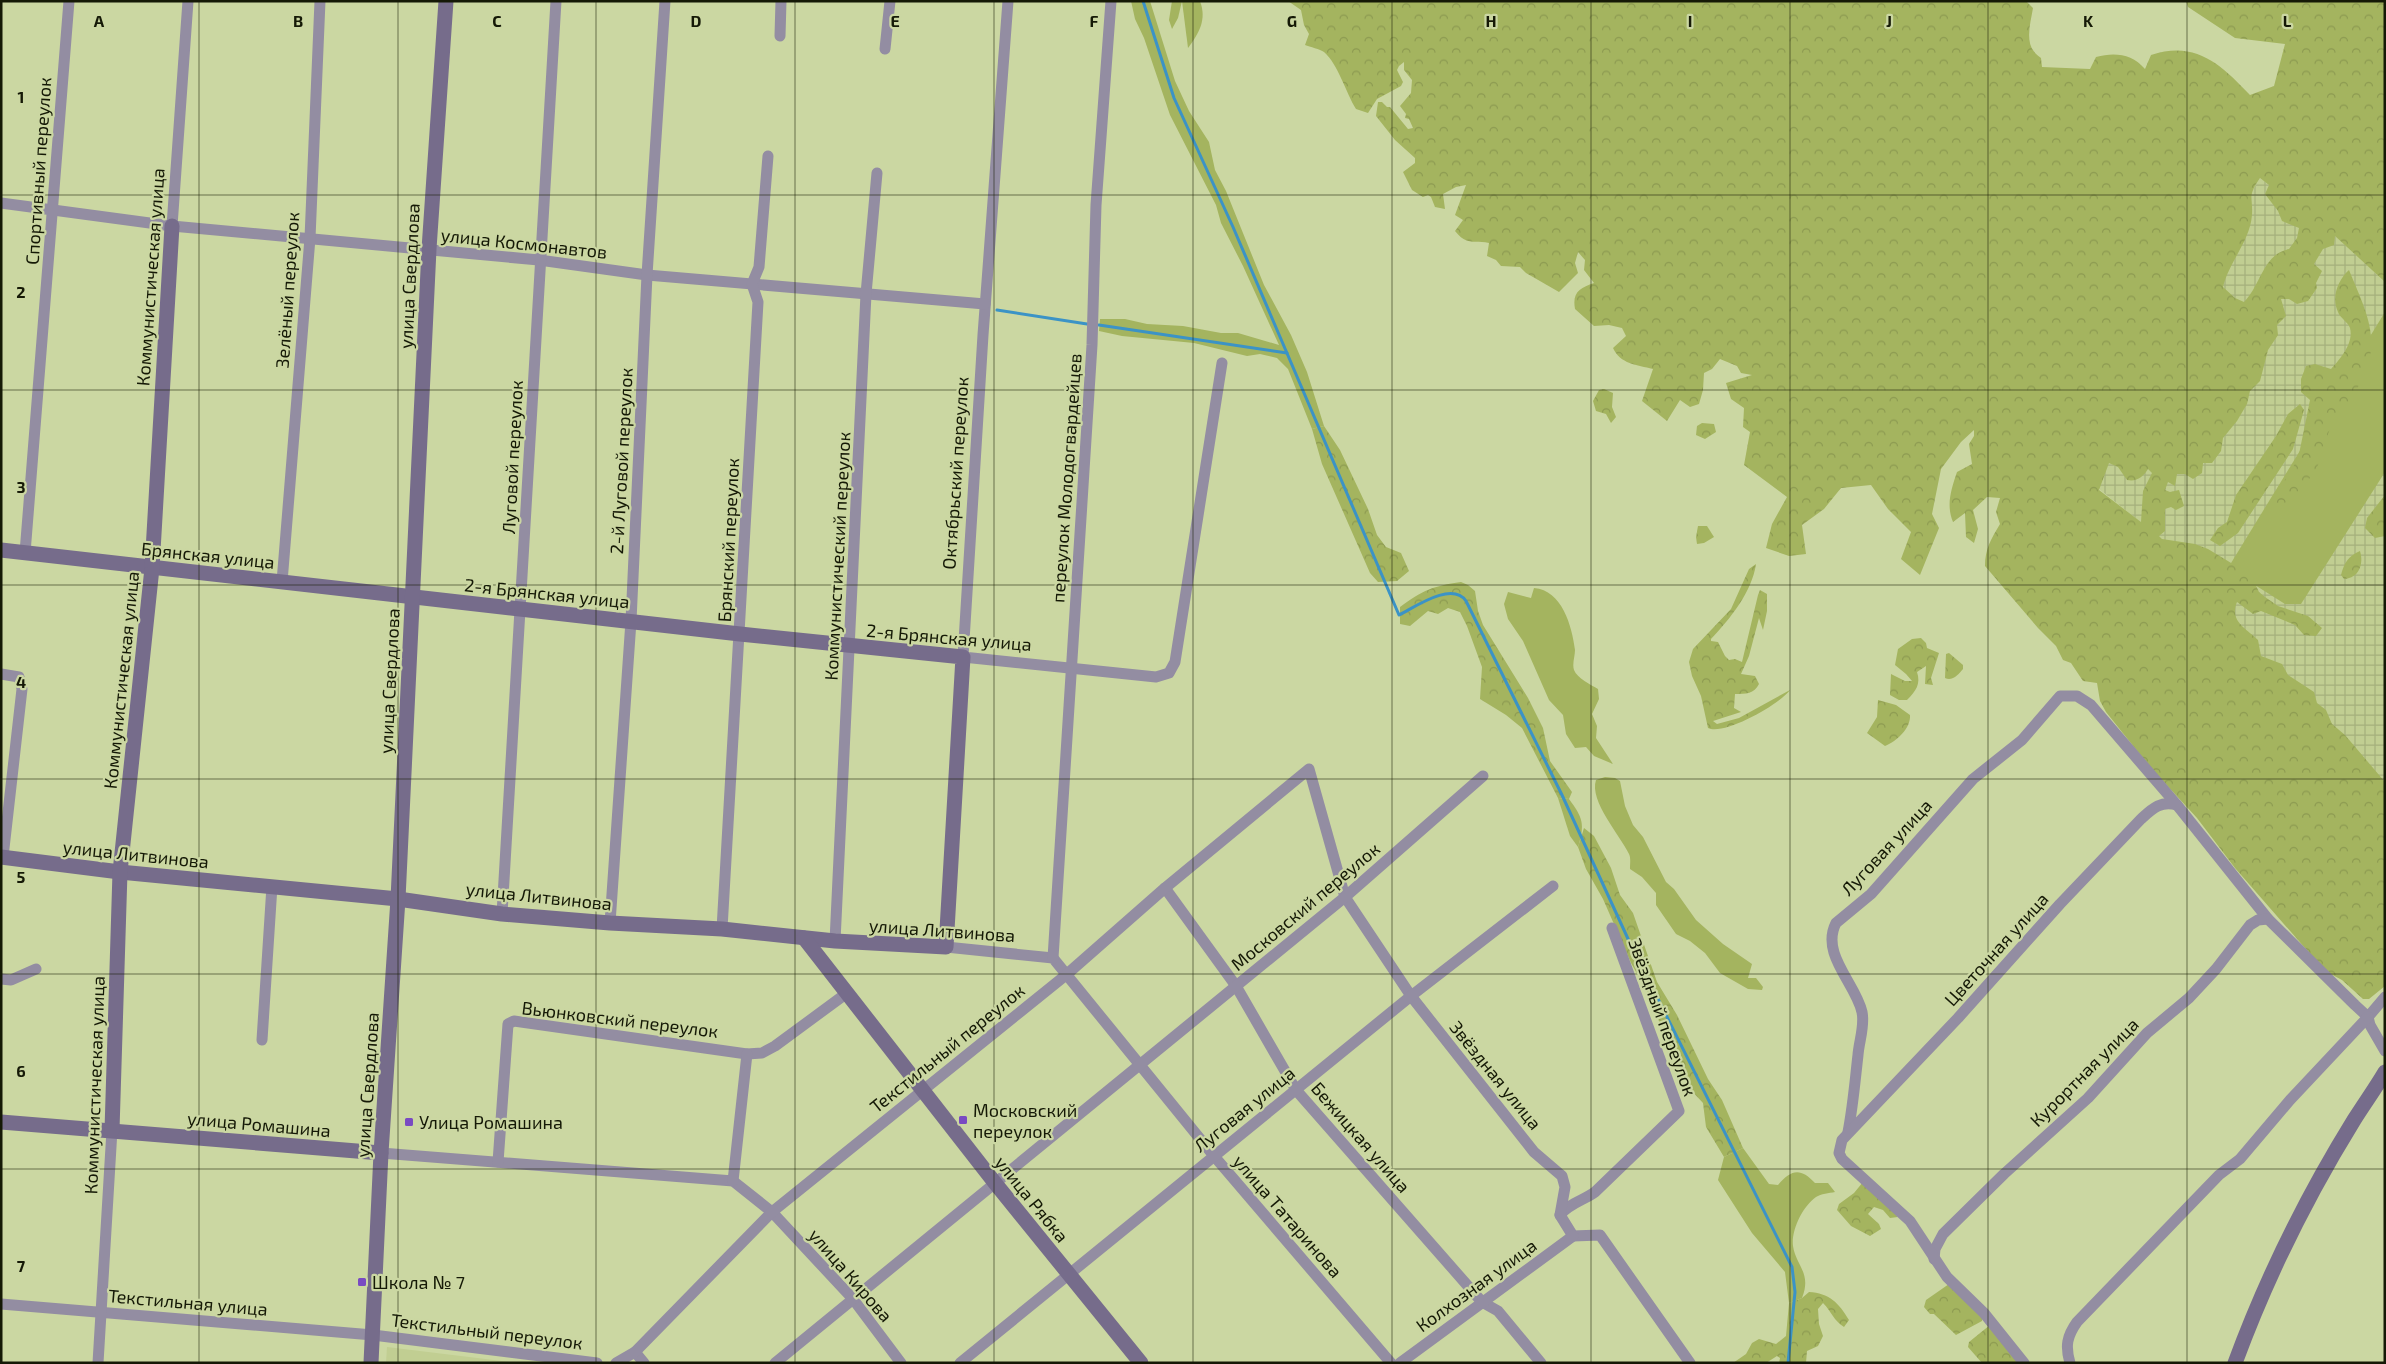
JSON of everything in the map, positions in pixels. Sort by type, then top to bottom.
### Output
[{"type":"street","name":"Спортивный переулок","points":[[25,553],[69,1]]},
{"type":"street","name":"Коммунистическая улица","points":[[98,1363],[112,1130],[120,872],[152,568],[172,226],[188,1]]},
{"type":"street","name":"Зелёный переулок","points":[[282,582],[310,238],[320,1]]},
{"type":"street","name":"улица Свердлова","points":[[371,1363],[381,1153],[398,899],[429,250],[446,1]]},
{"type":"street","name":"Луговой переулок","points":[[502,914],[522,609],[539,260],[556,1]]},
{"type":"street","name":"2-й Луговой переулок","points":[[610,923],[631,621],[647,275],[665,1]]},
{"type":"street","points":[[780,36],[781,1]]},
{"type":"street","points":[[886,49],[890,1]]},
{"type":"street","name":"Октябрьский переулок","points":[[946,946],[985,304],[1008,1]]},
{"type":"street","name":"переулок Молодогвардейцев","points":[[1053,958],[1092,344],[1096,205],[1110,1]]},
{"type":"street","points":[[752,284],[759,267],[768,156]]},
{"type":"street","name":"Коммунистический переулок","points":[[835,941],[866,294],[877,173]]},
{"type":"street","name":"улица Космонавтов","points":[[1,203],[172,226],[539,260],[647,275],[985,304]]},
{"type":"street","name":"Брянский переулок","points":[[722,929],[758,302],[752,284]]},
{"type":"street","name":"2-я Брянская улица","points":[[411,596],[740,634],[1156,678],[1169,672],[1175,662],[1222,363]]},
{"type":"street","name":"Брянская улица","points":[[1,550],[411,596]]},
{"type":"street","points":[[1,674],[19,676],[22,689],[2,857]]},
{"type":"street","name":"Луговая улица","points":[[1848,1132],[1863,1020],[1862,1011],[1834,950],[1832,936],[1836,923],[1870,894],[1973,779],[2022,740],[2060,696],[2077,696],[2091,705],[2177,805]]},
{"type":"street","name":"Текстильный переулок","points":[[616,1363],[635,1352],[772,1212],[1066,975],[1165,888],[1309,768]]},
{"type":"street","name":"Звёздная улица","points":[[1309,768],[1345,897],[1411,996],[1534,1152],[1562,1176],[1565,1188],[1560,1215]]},
{"type":"street","name":"Московский переулок","points":[[775,1363],[1345,897],[1483,776]]},
{"type":"street","name":"Цветочная улица","points":[[1848,1132],[1958,1018],[2060,904],[2141,819],[2155,807],[2164,803],[2177,805]]},
{"type":"street","points":[[2177,805],[2268,919],[2368,1017],[2370,1025],[2385,1051]]},
{"type":"street","name":"улица Литвинова","points":[[2,857],[120,872],[398,899],[502,914],[610,923],[722,929],[835,941],[946,946],[1053,958]]},
{"type":"street","points":[[262,1040],[272,886]]},
{"type":"street","name":"Луговая улица","points":[[960,1363],[1411,996],[1553,886]]},
{"type":"street","name":"Бежицкая улица","points":[[1165,888],[1236,986],[1296,1090],[1482,1302],[1498,1311],[1541,1363]]},
{"type":"street","name":"Курортная улица","points":[[1934,1259],[1935,1248],[1943,1234],[2004,1174],[2088,1098],[2147,1033],[2189,998],[2216,969],[2250,925],[2258,920],[2268,919]]},
{"type":"street","name":"Звёздный переулок","points":[[1560,1215],[1566,1209],[1595,1192],[1679,1111],[1612,928]]},
{"type":"street","name":"улица Рябка","points":[[804,938],[995,1183],[1141,1363]]},
{"type":"street","points":[[1053,958],[1066,975]]},
{"type":"street","points":[[1,979],[11,980],[36,969]]},
{"type":"street","name":"улица Татаринова","points":[[1066,975],[1214,1156],[1391,1363]]},
{"type":"street","name":"Вьюнковский переулок","points":[[498,1162],[508,1024],[514,1021],[747,1054],[762,1053],[775,1046],[846,993]]},
{"type":"street","points":[[2070,1363],[2066,1344],[2070,1332],[2077,1322],[2219,1175],[2240,1159],[2290,1100],[2385,997]]},
{"type":"street","points":[[747,1054],[733,1181],[772,1212]]},
{"type":"street","points":[[2235,1363],[2275,1269],[2302,1213],[2353,1121],[2384,1075]]},
{"type":"street","name":"улица Ромашина","points":[[1,1122],[733,1181]]},
{"type":"street","points":[[1848,1132],[1842,1140],[1839,1153],[1842,1159],[1910,1221],[1947,1277],[1984,1313],[2024,1363]]},
{"type":"street","name":"улица Кирова","points":[[772,1212],[853,1299],[901,1363]]},
{"type":"street","points":[[1560,1215],[1573,1236],[1600,1235],[1690,1363]]},
{"type":"street","name":"Колхозная улица","points":[[1400,1363],[1573,1236]]},
{"type":"street","name":"Текстильная улица","points":[[1,1304],[373,1335]]},
{"type":"street","name":"Текстильный переулок","points":[[373,1335],[597,1363]]},
{"type":"street","points":[[635,1352],[644,1363]]},
{"type":"shaded area","points":[[2260,178],[2316,218],[2385,282],[2385,794],[2202,601],[2217,583],[2079,473]]},
{"type":"shaded area","points":[[387,1347],[518,1363],[386,1363]]},
{"type":"green space","points":[[1131,1],[1150,1],[1175,81],[1189,111],[1209,142],[1215,170],[1226,191],[1264,285],[1291,335],[1307,372],[1324,426],[1312,429],[1288,369],[1277,358],[1260,354],[1247,356],[1194,343],[1122,336],[1099,331],[1100,319],[1125,319],[1147,324],[1183,326],[1221,333],[1238,333],[1279,345],[1221,223],[1216,205],[1170,115],[1144,38],[1135,19]]},
{"type":"green space","points":[[1172,1],[1182,1],[1178,18],[1172,29],[1169,20]]},
{"type":"green space","points":[[1182,1],[1200,1],[1203,14],[1201,26],[1188,48]]},
{"type":"green space","points":[[1288,1],[2026,1],[2033,8],[2029,29],[2030,42],[2035,53],[2041,58],[2042,67],[2090,69],[2096,57],[2116,55],[2129,57],[2145,69],[2151,55],[2167,51],[2181,51],[2194,53],[2218,65],[2250,95],[2274,86],[2285,44],[2235,38],[2188,7],[2186,1],[2385,1],[2385,282],[2335,236],[2334,245],[2323,249],[2314,264],[2322,271],[2316,283],[2317,288],[2308,301],[2297,304],[2289,299],[2281,299],[2286,316],[2277,325],[2278,335],[2268,350],[2260,381],[2250,391],[2247,404],[2237,421],[2223,438],[2221,451],[2212,463],[2203,463],[2202,473],[2193,479],[2185,474],[2177,474],[2175,486],[2168,482],[2165,490],[2170,492],[2179,490],[2184,506],[2176,510],[2171,507],[2165,509],[2165,531],[2159,536],[2162,539],[2195,544],[2208,549],[2251,575],[2259,592],[2265,597],[2278,606],[2308,616],[2322,628],[2316,636],[2304,635],[2295,625],[2261,611],[2253,614],[2237,602],[2235,609],[2235,614],[2240,624],[2258,640],[2261,656],[2282,664],[2288,675],[2314,692],[2317,703],[2326,710],[2332,724],[2345,735],[2385,782],[2385,986],[2369,999],[2363,999],[2342,980],[2325,971],[2235,868],[2197,818],[2150,767],[2106,712],[2100,701],[2097,683],[2083,681],[2071,663],[2063,660],[2056,646],[2038,628],[1985,566],[1989,544],[2000,524],[1996,512],[2000,498],[1987,497],[1973,510],[1978,529],[1974,543],[1966,537],[1965,513],[1953,522],[1950,510],[1951,491],[1957,472],[1972,464],[1969,444],[1974,436],[1974,430],[1961,442],[1941,469],[1932,514],[1939,528],[1920,575],[1901,559],[1911,532],[1888,509],[1871,485],[1841,488],[1824,509],[1802,525],[1806,554],[1789,556],[1766,548],[1772,524],[1787,497],[1744,465],[1750,432],[1743,427],[1744,408],[1731,399],[1726,383],[1752,375],[1741,373],[1737,366],[1720,359],[1712,369],[1704,373],[1703,390],[1699,404],[1690,407],[1680,400],[1667,421],[1642,401],[1653,369],[1625,361],[1616,353],[1613,348],[1626,336],[1622,328],[1609,325],[1594,326],[1575,309],[1574,303],[1578,292],[1594,283],[1584,270],[1585,260],[1578,252],[1575,263],[1578,273],[1559,292],[1526,273],[1520,267],[1501,266],[1496,260],[1487,256],[1489,243],[1467,241],[1460,236],[1455,231],[1463,220],[1455,215],[1466,185],[1456,187],[1443,194],[1445,209],[1435,207],[1431,197],[1428,195],[1423,197],[1412,190],[1403,172],[1415,163],[1415,158],[1395,140],[1376,116],[1378,102],[1382,102],[1387,107],[1390,107],[1408,129],[1413,128],[1409,119],[1405,118],[1406,114],[1400,106],[1411,93],[1412,80],[1404,70],[1404,62],[1397,70],[1403,82],[1401,86],[1377,99],[1368,113],[1356,109],[1338,71],[1329,57],[1322,51],[1305,45],[1309,34],[1304,25],[1301,10]],"holes":[[[2260,178],[2269,185],[2265,194],[2278,211],[2282,221],[2299,228],[2297,238],[2289,249],[2273,257],[2244,302],[2235,298],[2223,287],[2244,243],[2252,215],[2252,193]],[[2109,463],[2118,467],[2127,480],[2139,478],[2148,469],[2152,473],[2143,491],[2141,522],[2099,490]]]},
{"type":"green space","points":[[2349,270],[2367,316],[2371,345],[2369,360],[2355,392],[2330,429],[2322,456],[2310,479],[2274,512],[2274,497],[2298,459],[2310,400],[2301,392],[2301,379],[2306,366],[2315,364],[2331,369],[2345,350],[2350,339],[2350,328],[2339,314],[2335,301],[2339,284]]},
{"type":"green space","points":[[2385,312],[2385,472],[2301,604],[2285,604],[2228,568]]},
{"type":"green space","points":[[1604,389],[1613,393],[1612,407],[1616,417],[1611,423],[1606,414],[1596,411],[1593,401],[1599,390]]},
{"type":"green space","points":[[2300,404],[2304,410],[2293,449],[2238,533],[2220,546],[2210,540],[2218,528],[2227,522],[2236,495],[2276,436],[2288,414]]},
{"type":"green space","points":[[1702,423],[1714,424],[1716,432],[1705,439],[1696,435],[1697,426]]},
{"type":"green space","points":[[1324,426],[1340,450],[1368,509],[1377,535],[1386,547],[1401,553],[1409,571],[1397,581],[1378,582],[1370,573],[1322,464],[1312,429]]},
{"type":"green space","points":[[2385,495],[2385,536],[2375,538],[2365,528],[2367,518]]},
{"type":"green space","points":[[1698,526],[1707,526],[1714,537],[1704,543],[1697,544]]},
{"type":"green space","points":[[2360,551],[2361,565],[2357,573],[2344,579],[2341,575],[2345,563],[2352,555]]},
{"type":"green space","points":[[1756,564],[1745,595],[1733,614],[1711,641],[1718,642],[1729,660],[1735,659],[1742,662],[1758,595],[1760,590],[1767,594],[1767,611],[1763,630],[1759,618],[1749,656],[1741,674],[1755,676],[1759,684],[1755,690],[1749,693],[1735,694],[1734,708],[1741,712],[1713,721],[1717,724],[1739,718],[1790,690],[1775,703],[1751,717],[1726,727],[1708,728],[1701,696],[1692,676],[1689,662],[1693,649],[1731,609],[1749,569]]},
{"type":"green space","points":[[1461,582],[1475,591],[1478,611],[1483,625],[1528,698],[1543,728],[1550,761],[1572,792],[1569,799],[1558,798],[1522,728],[1506,715],[1480,699],[1482,667],[1460,612],[1448,608],[1438,614],[1428,611],[1410,626],[1400,624],[1400,607],[1408,601],[1429,590]]},
{"type":"green space","points":[[1534,588],[1544,590],[1552,595],[1564,611],[1574,641],[1574,670],[1581,678],[1598,689],[1599,699],[1592,714],[1597,726],[1596,738],[1613,764],[1594,756],[1586,747],[1575,748],[1566,734],[1563,715],[1549,700],[1523,641],[1508,619],[1504,604],[1508,592],[1531,598]]},
{"type":"green space","points":[[1921,638],[1926,643],[1927,648],[1939,653],[1931,678],[1933,685],[1925,684],[1926,666],[1917,672],[1918,684],[1913,694],[1907,700],[1899,700],[1890,695],[1891,674],[1905,681],[1912,681],[1895,665],[1898,649],[1912,639]]},
{"type":"green space","points":[[1949,653],[1963,665],[1963,669],[1955,677],[1948,679],[1945,678],[1946,654]]},
{"type":"green space","points":[[1878,700],[1896,705],[1910,715],[1908,725],[1902,734],[1885,746],[1867,733],[1877,717]]},
{"type":"green space","points":[[1605,777],[1615,778],[1620,781],[1625,806],[1633,825],[1643,837],[1666,882],[1674,889],[1696,920],[1723,944],[1752,964],[1748,978],[1756,978],[1763,987],[1762,990],[1748,989],[1720,973],[1705,953],[1690,941],[1676,934],[1656,905],[1656,893],[1642,877],[1630,869],[1629,854],[1601,808],[1595,788],[1596,780]]},
{"type":"green space","points":[[1558,798],[1569,799],[1580,816],[1582,832],[1578,847],[1570,836]]},
{"type":"green space","points":[[1584,828],[1594,836],[1611,868],[1620,895],[1633,913],[1657,982],[1677,1015],[1708,1079],[1722,1100],[1743,1148],[1724,1157],[1706,1127],[1703,1103],[1689,1088],[1680,1065],[1668,1045],[1649,995],[1631,963],[1603,899],[1586,869],[1578,847]]},
{"type":"green space","points":[[1743,1148],[1769,1184],[1778,1185],[1787,1176],[1796,1172],[1805,1174],[1815,1183],[1828,1183],[1835,1192],[1820,1195],[1811,1201],[1802,1212],[1796,1226],[1793,1246],[1804,1276],[1805,1289],[1802,1298],[1789,1303],[1785,1272],[1752,1233],[1718,1180],[1724,1157]]},
{"type":"green space","points":[[1863,1182],[1898,1217],[1890,1218],[1883,1210],[1874,1207],[1868,1214],[1879,1224],[1881,1229],[1870,1236],[1851,1226],[1837,1210],[1839,1204],[1854,1193]]},
{"type":"green space","points":[[1949,1284],[1984,1308],[1982,1321],[1956,1335],[1924,1307],[1926,1300]]},
{"type":"green space","points":[[1809,1292],[1822,1294],[1833,1300],[1849,1320],[1844,1327],[1823,1303],[1818,1309],[1819,1324],[1823,1336],[1818,1346],[1807,1351],[1806,1363],[1779,1363],[1780,1358],[1777,1356],[1766,1363],[1733,1363],[1746,1354],[1752,1343],[1759,1339],[1776,1344],[1786,1336],[1789,1303],[1802,1298]]},
{"type":"green space","points":[[1990,1325],[2020,1363],[1982,1363],[1968,1347],[1969,1342]]},
{"type":"waterway","points":[[1143,1],[1174,98],[1233,227],[1399,615],[1443,595],[1452,594],[1460,596],[1466,601],[1562,795],[1629,941],[1792,1267],[1795,1292],[1788,1363]]},
{"type":"waterway","points":[[997,310],[1087,324]]},
{"type":"waterway","points":[[1099,325],[1287,353]]},
{"type":"place","name":"Московский переулок","points":[[963,1120]]},
{"type":"place","name":"Улица Ромашина","points":[[409,1122]]},
{"type":"place","name":"Школа № 7","points":[[362,1282]]}]
